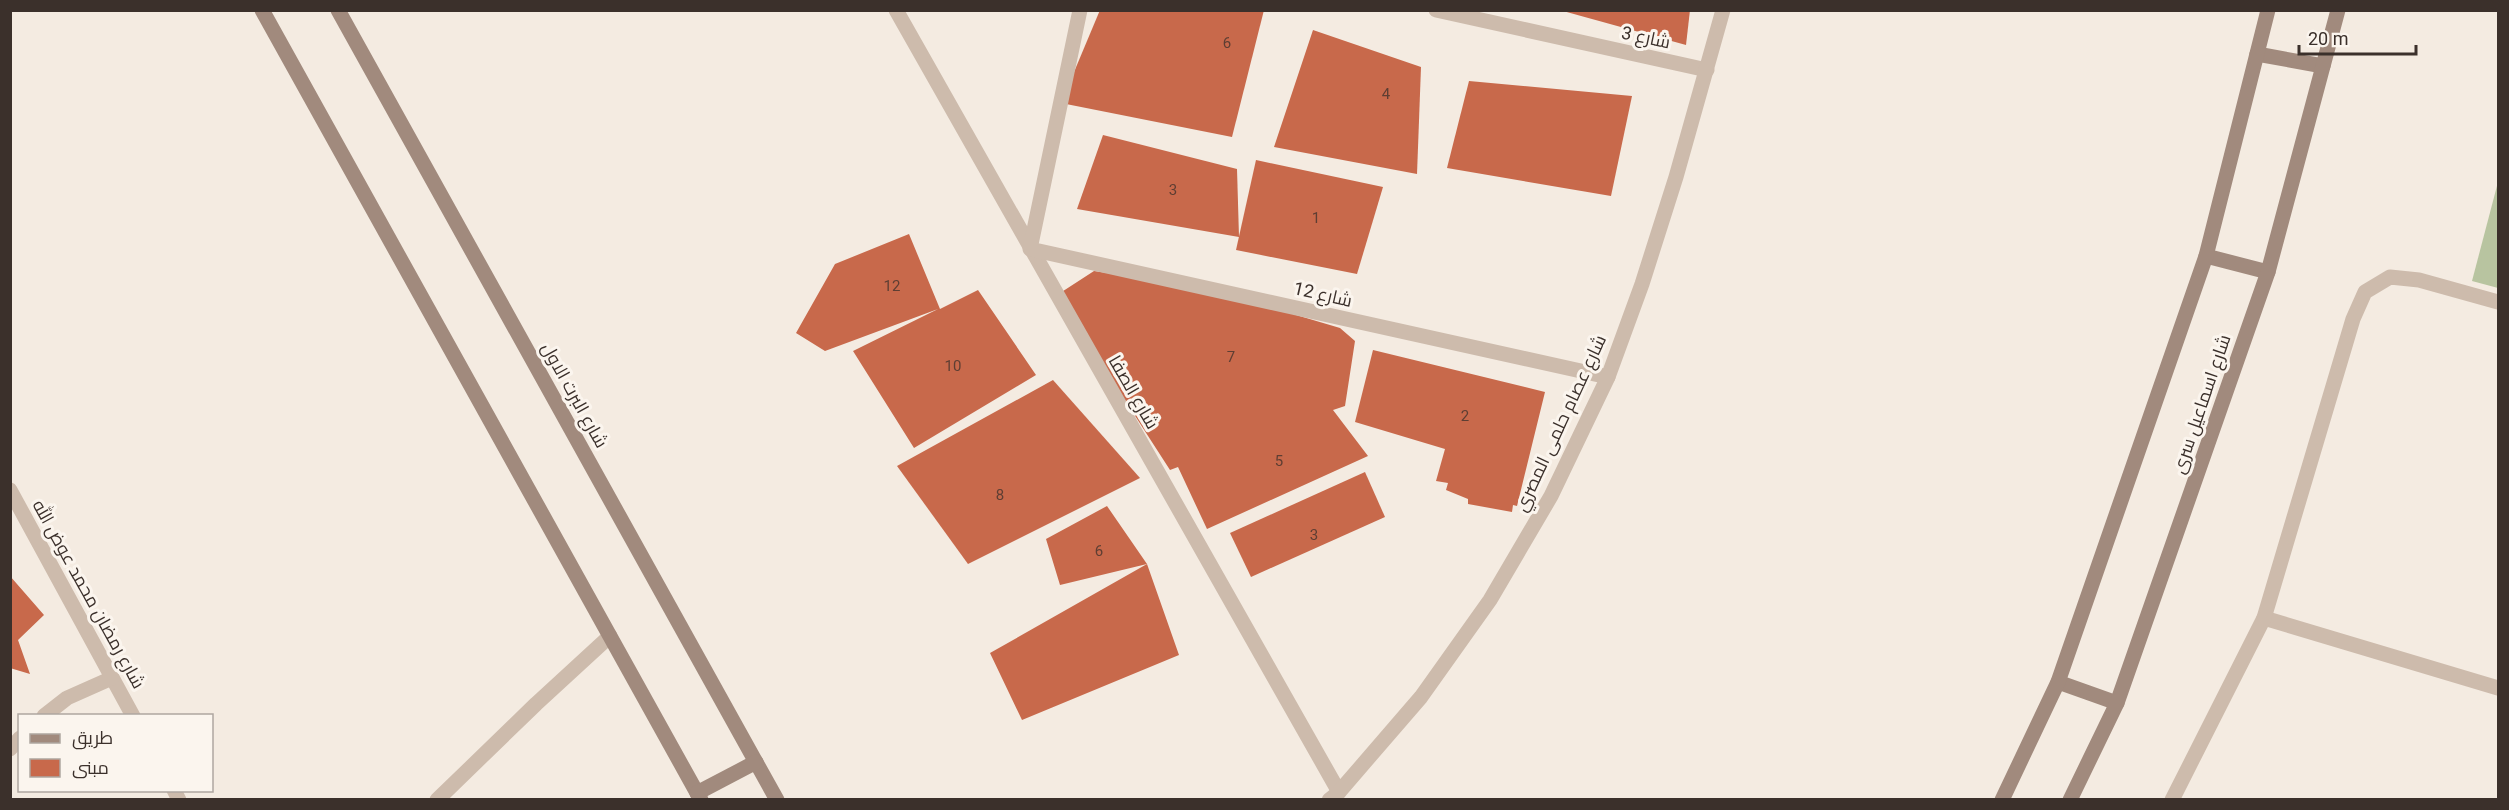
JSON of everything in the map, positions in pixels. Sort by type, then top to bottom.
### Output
[{"type":"street","points":[[262,10],[699,796],[756,762]]},
{"type":"street","name":"شارع البرت الاول","points":[[338,10],[777,800]]},
{"type":"street","name":"شارع الصفا","points":[[896,10],[1334,796]]},
{"type":"street","points":[[1030,249],[1080,10]]},
{"type":"street","name":"شارع 3","points":[[1436,10],[1707,70]]},
{"type":"street","name":"شارع عصام حلمى المصري","points":[[1334,796],[1421,697],[1490,600],[1551,496],[1608,377],[1646,273],[1723,10]]},
{"type":"street","points":[[2002,800],[2058,682],[2206,256],[2268,10]]},
{"type":"street","name":"شارع اسماعيل سرى","points":[[2070,800],[2116,703],[2268,272],[2338,10]]},
{"type":"street","points":[[2257,54],[2324,66]]},
{"type":"street","name":"شارع 12","points":[[1030,249],[1608,377]]},
{"type":"street","points":[[2206,256],[2268,272]]},
{"type":"street","points":[[2172,800],[2264,618],[2353,319],[2365,292],[2390,277],[2419,280],[2499,302]]},
{"type":"street","name":"شارع رمضان محمد عوض الله","points":[[10,490],[132,714]]},
{"type":"street","points":[[2264,618],[2499,688]]},
{"type":"street","points":[[437,800],[610,636]]},
{"type":"street","points":[[47,714],[67,698],[112,678]]},
{"type":"street","points":[[2058,682],[2116,703]]},
{"type":"green space","points":[[2498,182],[2498,288],[2472,281]]},
{"type":"building","points":[[1100,10],[1264,10],[1232,137],[1061,103]]},
{"type":"building","points":[[1690,10],[1686,45],[1563,11]]},
{"type":"building","points":[[1313,30],[1421,67],[1417,174],[1274,147]]},
{"type":"building","points":[[1469,81],[1632,96],[1611,196],[1447,168]]},
{"type":"building","points":[[1103,135],[1237,169],[1239,237],[1077,209]]},
{"type":"building","points":[[1256,160],[1383,187],[1357,274],[1236,250]]},
{"type":"building","points":[[909,234],[940,309],[978,290],[1036,375],[914,448],[853,351],[938,309],[825,351],[796,333],[835,264]]},
{"type":"building","points":[[1094,271],[1201,287],[1340,328],[1355,341],[1345,406],[1333,410],[1368,456],[1207,529],[1178,467],[1170,470],[1057,295]]},
{"type":"building","points":[[1373,350],[1545,392],[1517,506],[1513,505],[1512,512],[1468,504],[1468,499],[1446,490],[1448,483],[1436,481],[1445,449],[1355,422]]},
{"type":"building","points":[[1053,380],[1140,478],[968,564],[897,466]]},
{"type":"building","points":[[1365,472],[1385,517],[1251,577],[1230,533]]},
{"type":"building","points":[[1107,506],[1147,564],[1060,585],[1046,539]]},
{"type":"building","points":[[1147,564],[1179,655],[1022,720],[990,653]]},
{"type":"building","points":[[10,576],[44,615],[18,640],[30,674],[10,668]]}]
